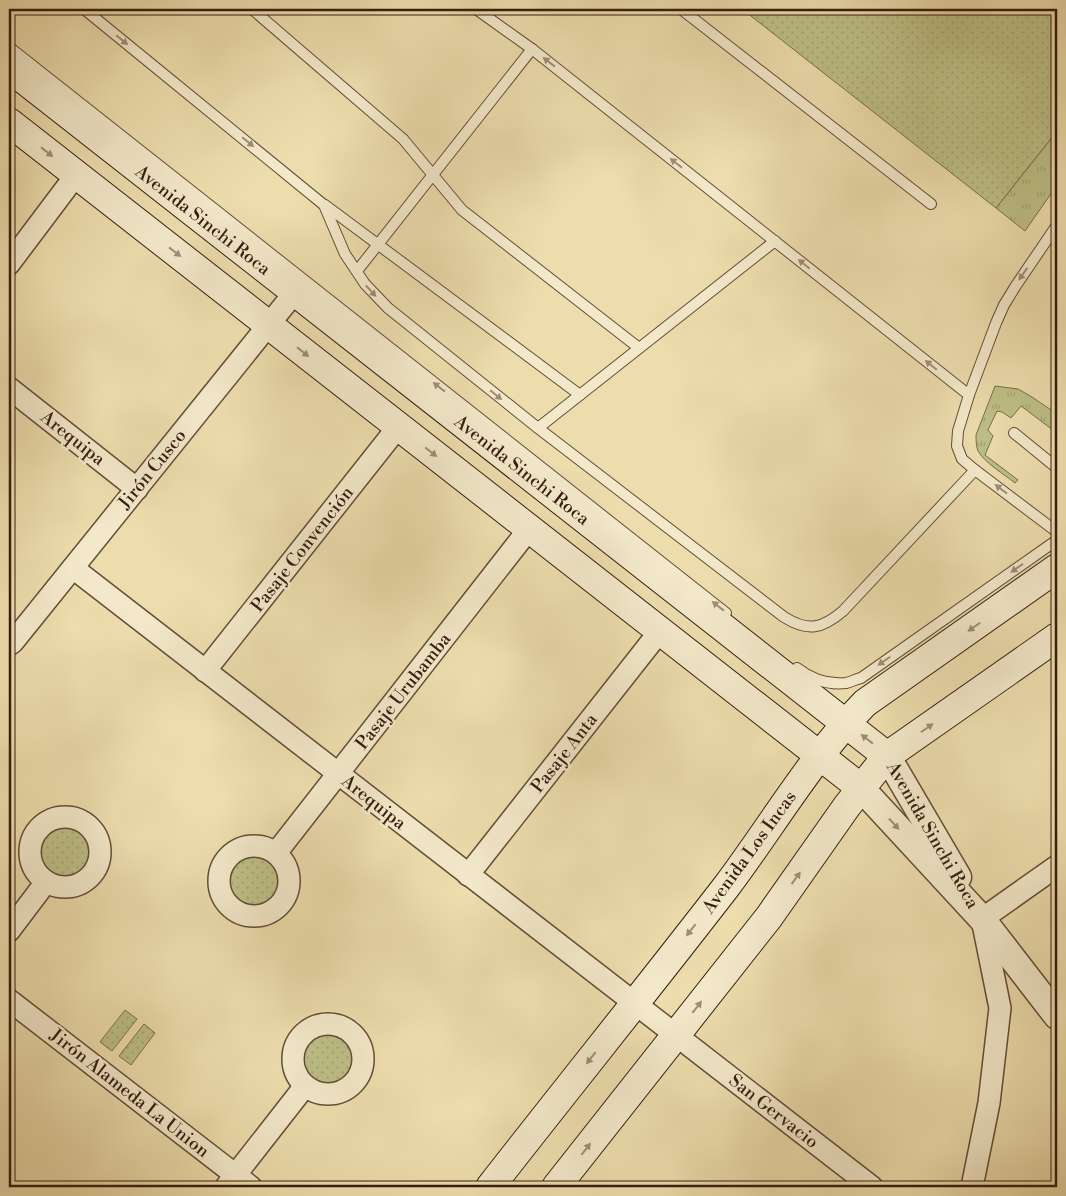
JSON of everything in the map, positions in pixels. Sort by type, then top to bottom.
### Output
[{"type":"main road","name":"Avenida Sinchi Roca","points":[[9,68],[888,756]]},
{"type":"main road","name":"Avenida Sinchi Roca","points":[[9,122],[860,788]]},
{"type":"main road","name":"Avenida Los Incas","points":[[490,1187],[727,885],[804,776],[846,723],[865,703],[1057,568]]},
{"type":"main road","points":[[567,1183],[676,1035],[768,917],[860,788],[888,756],[1057,637]]},
{"type":"street","points":[[9,264],[76,175]]},
{"type":"street","name":"Jirón Cusco","points":[[10,642],[73,568],[295,292]]},
{"type":"street","name":"Arequipa","points":[[9,388],[137,488]]},
{"type":"street","name":"Pasaje Convención","points":[[206,671],[398,427]]},
{"type":"street","name":"Pasaje Urubamba","points":[[276,853],[529,529]]},
{"type":"street","name":"Arequipa","points":[[73,568],[676,1035]]},
{"type":"street","name":"Pasaje Anta","points":[[468,874],[660,631]]},
{"type":"street","name":"Avenida Sinchi Roca","points":[[888,756],[982,919]]},
{"type":"street","name":"Avenida Sinchi Roca","points":[[860,788],[982,919],[1057,1016]]},
{"type":"street","points":[[972,1187],[989,1103],[1000,1008],[982,919],[1057,866]]},
{"type":"street","points":[[9,931],[46,882]]},
{"type":"street","name":"Jirón Alameda La Union","points":[[9,1000],[237,1183]]},
{"type":"street","name":"San Gervacio","points":[[676,1035],[872,1187]]},
{"type":"street","points":[[237,1183],[305,1086]]},
{"type":"lane","points":[[84,9],[324,205],[580,395]]},
{"type":"lane","points":[[252,9],[403,139],[462,210],[639,348]]},
{"type":"lane","points":[[476,9],[532,49],[969,395]]},
{"type":"lane","points":[[681,9],[931,204]]},
{"type":"lane","points":[[9,47],[736,620]]},
{"type":"lane","points":[[356,271],[532,49]]},
{"type":"lane","points":[[324,205],[345,254],[365,284],[388,308],[538,428],[794,624],[804,627],[815,627],[834,619],[975,470]]},
{"type":"lane","points":[[1057,225],[1054,237],[1015,286],[1004,305],[969,395],[958,431],[957,446],[962,458],[975,470],[1057,532]]},
{"type":"lane","points":[[538,428],[775,241]]},
{"type":"lane","points":[[1014,433],[1057,468]]},
{"type":"lane","points":[[790,663],[806,676],[822,682],[847,683],[861,678],[1057,540]]},
{"type":"green space","points":[[742,9],[1057,9],[1057,131],[996,208]]},
{"type":"green space","points":[[1057,131],[1057,185],[1025,231],[996,208]]},
{"type":"green space","points":[[995,386],[1018,389],[1057,414],[1057,433],[1021,406],[1011,418],[997,411],[988,430],[993,436],[985,455],[1018,480],[1015,483],[985,460],[977,447],[976,435]]},
{"type":"green space","points":[[61,825],[71,825],[81,829],[89,837],[93,852],[89,867],[81,875],[71,879],[61,879],[51,875],[43,867],[39,857],[39,847],[43,837],[51,829]]},
{"type":"green space","points":[[248,852],[260,852],[270,856],[279,865],[283,887],[275,902],[260,910],[248,910],[238,906],[229,897],[225,887],[225,875],[229,865],[238,856]]},
{"type":"green space","points":[[125,1010],[137,1019],[112,1051],[100,1042]]},
{"type":"green space","points":[[144,1024],[155,1033],[131,1065],[119,1056]]},
{"type":"green space","points":[[324,1033],[334,1033],[344,1037],[352,1045],[356,1060],[352,1075],[344,1083],[334,1087],[324,1087],[314,1083],[306,1075],[302,1065],[302,1055],[306,1045],[314,1037]]}]
